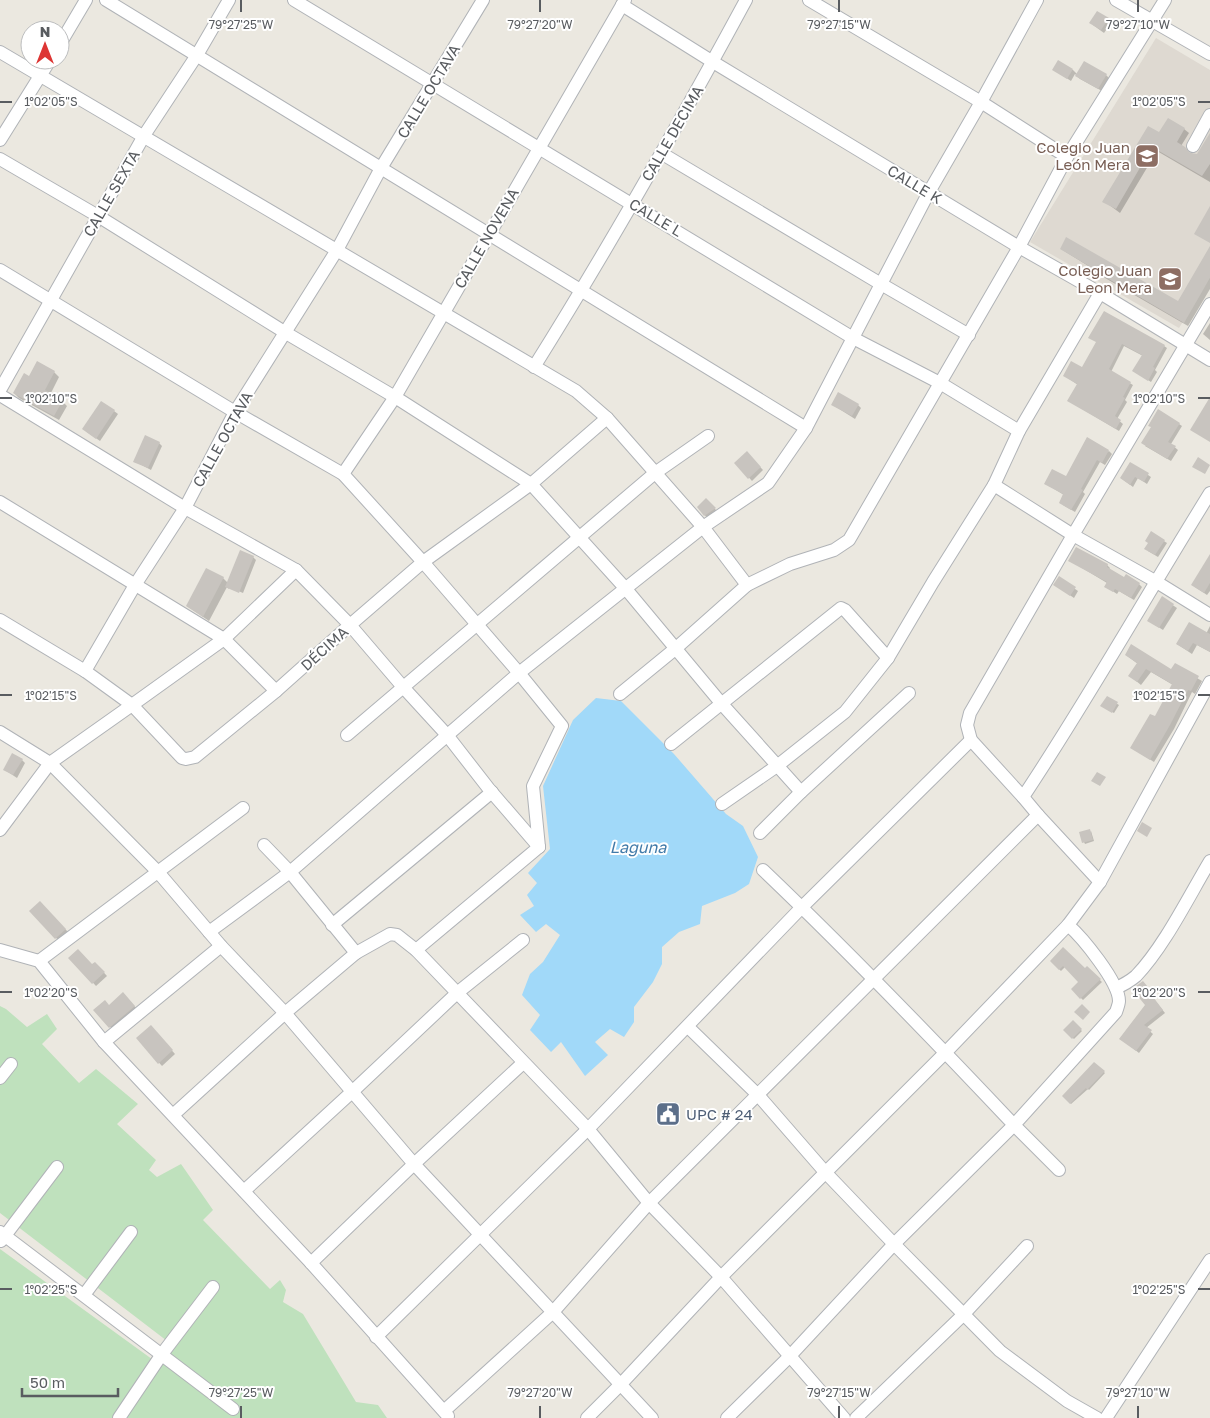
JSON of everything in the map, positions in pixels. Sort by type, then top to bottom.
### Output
[{"type":"street","points":[[70,27],[86,0]]},
{"type":"street","points":[[106,0],[806,428]]},
{"type":"street","name":"CALLE SEXTA","points":[[0,390],[144,136],[197,55],[229,0]]},
{"type":"street","name":"CALLE L","points":[[294,0],[854,338],[940,383],[1019,431]]},
{"type":"street","name":"CALLE OCTAVA","points":[[85,671],[135,585],[185,508],[235,412],[336,250],[381,168],[483,0]]},
{"type":"street","name":"CALLE DECIMA","points":[[534,367],[582,291],[713,62],[746,0]]},
{"type":"street","points":[[809,0],[981,102],[1067,157]]},
{"type":"street","points":[[209,932],[290,872],[519,673],[703,527],[768,483],[806,428],[929,192],[1037,0]]},
{"type":"street","points":[[1116,0],[1210,54]]},
{"type":"street","points":[[620,694],[675,649],[747,585],[790,564],[834,550],[849,540],[1019,247],[1067,157],[1165,0]]},
{"type":"street","name":"CALLE K","points":[[624,2],[713,62],[1210,360]]},
{"type":"street","name":"CALLE NOVENA","points":[[343,474],[395,396],[624,2]]},
{"type":"street","points":[[0,52],[576,391],[607,418],[703,527],[747,585]]},
{"type":"street","points":[[0,140],[44,70]]},
{"type":"street","points":[[1193,146],[1210,115]]},
{"type":"street","points":[[661,153],[969,334]]},
{"type":"street","points":[[0,159],[98,216],[286,333],[395,396],[531,484],[626,589],[721,703],[801,792]]},
{"type":"street","points":[[0,270],[235,412],[343,474],[423,562],[562,726],[533,786],[539,847]]},
{"type":"street","points":[[722,804],[777,766],[845,712],[888,658],[933,582],[994,486],[1019,431],[1100,293]]},
{"type":"street","points":[[1100,882],[971,740],[968,725],[970,713],[1210,304]]},
{"type":"street","points":[[0,394],[185,508],[296,570],[350,625],[447,735],[539,847]]},
{"type":"street","name":"DÉCIMA","points":[[132,705],[182,758],[195,757],[276,691],[423,562],[531,484],[607,418]]},
{"type":"street","points":[[347,735],[655,473],[708,436]]},
{"type":"street","points":[[994,486],[1073,535],[1155,581],[1210,615]]},
{"type":"street","points":[[1023,797],[1054,750],[1210,493]]},
{"type":"street","points":[[0,502],[224,639],[276,691]]},
{"type":"street","points":[[0,830],[50,763],[224,639],[296,570]]},
{"type":"street","points":[[671,744],[841,608],[846,610],[888,658]]},
{"type":"street","points":[[0,620],[85,671],[132,705]]},
{"type":"street","points":[[587,1418],[721,1277],[946,1052],[1068,925],[1100,882],[1210,682]]},
{"type":"street","points":[[760,833],[801,792],[909,693]]},
{"type":"street","points":[[0,732],[50,763],[158,872],[221,946],[285,1013],[414,1164],[652,1418]]},
{"type":"street","points":[[376,1337],[588,1129],[802,907],[971,740]]},
{"type":"street","points":[[332,926],[492,792]]},
{"type":"street","points":[[39,961],[243,808]]},
{"type":"street","points":[[0,950],[39,961],[104,1042],[244,1191],[447,1415],[553,1312],[649,1203],[1038,815]]},
{"type":"street","points":[[264,845],[290,872],[332,926],[356,953]]},
{"type":"street","points":[[416,950],[539,847]]},
{"type":"street","points":[[1116,988],[1126,984],[1147,962],[1164,938],[1210,861]]},
{"type":"street","points":[[763,870],[946,1052],[1059,1170]]},
{"type":"street","points":[[727,1418],[789,1357],[894,1244],[1014,1124],[1116,1012],[1119,1001],[1116,988],[1079,934],[1068,925]]},
{"type":"street","points":[[172,1115],[285,1013],[356,953],[390,934],[397,935],[416,950],[588,1129],[649,1203],[721,1277],[844,1418]]},
{"type":"street","points":[[244,1191],[457,994],[523,940]]},
{"type":"street","points":[[104,1042],[221,946]]},
{"type":"street","points":[[688,1027],[758,1095],[826,1172],[894,1244],[1000,1351],[1067,1401],[1096,1418]]},
{"type":"street","points":[[311,1264],[414,1164],[523,1063]]},
{"type":"street","points":[[0,1078],[11,1064]]},
{"type":"street","points":[[57,1167],[2,1237],[84,1295],[233,1409]]},
{"type":"street","points":[[84,1295],[131,1232]]},
{"type":"street","points":[[856,1418],[963,1315],[1027,1246]]},
{"type":"street","points":[[1106,1418],[1210,1260]]},
{"type":"street","points":[[119,1418],[162,1354],[213,1287]]},
{"type":"shaded area","name":"Colegio Juan León Mera","points":[[1156,38],[1210,70],[1210,278],[1179,328],[1030,242]]},
{"type":"green space","points":[[0,1006],[27,1027],[47,1014],[57,1029],[42,1044],[79,1083],[96,1069],[138,1104],[117,1124],[156,1160],[149,1170],[157,1177],[181,1164],[213,1210],[203,1220],[270,1289],[280,1280],[286,1290],[283,1302],[303,1314],[356,1402],[378,1405],[387,1418],[0,1418],[0,1249],[156,1362],[171,1344],[0,1213]]},
{"type":"water","name":"Laguna","points":[[596,698],[621,701],[674,754],[726,814],[743,826],[758,857],[749,884],[735,893],[702,906],[700,924],[679,932],[662,947],[662,964],[653,982],[634,1007],[634,1022],[624,1037],[610,1029],[595,1042],[608,1055],[585,1076],[561,1042],[551,1052],[530,1030],[540,1015],[522,995],[530,974],[543,962],[560,935],[546,924],[536,932],[520,915],[534,906],[527,895],[537,883],[528,873],[550,849],[543,786],[573,720]]},
{"type":"building","points":[[1097,11],[1109,18],[1101,30],[1089,23]]},
{"type":"building","points":[[1058,60],[1073,69],[1067,79],[1052,70]]},
{"type":"building","points":[[1084,61],[1107,74],[1098,89],[1075,76]]},
{"type":"building","points":[[1168,118],[1185,128],[1177,142],[1190,153],[1197,154],[1210,133],[1210,164],[1202,176],[1152,147],[1116,209],[1102,202],[1148,126],[1159,132]]},
{"type":"building","points":[[1210,206],[1210,243],[1194,234]]},
{"type":"building","points":[[1066,237],[1178,301],[1210,246],[1210,278],[1184,323],[1060,249]]},
{"type":"building","points":[[1104,311],[1165,345],[1148,381],[1132,371],[1142,355],[1122,344],[1109,369],[1131,382],[1115,416],[1121,420],[1116,429],[1067,401],[1077,384],[1063,376],[1071,361],[1082,367],[1096,342],[1088,338]]},
{"type":"building","points":[[37,361],[55,371],[45,390],[63,400],[54,416],[13,393],[24,373],[29,376]]},
{"type":"building","points":[[838,392],[859,404],[852,416],[831,405]]},
{"type":"building","points":[[1210,397],[1210,442],[1190,430]]},
{"type":"building","points":[[101,401],[115,410],[96,439],[82,429]]},
{"type":"building","points":[[1158,409],[1180,423],[1168,442],[1176,446],[1167,459],[1141,443],[1151,427],[1148,426]]},
{"type":"building","points":[[145,435],[160,442],[148,468],[133,462]]},
{"type":"building","points":[[1087,437],[1109,450],[1102,463],[1097,460],[1071,510],[1059,503],[1063,494],[1044,484],[1052,469],[1066,476]]},
{"type":"building","points":[[747,451],[761,467],[748,479],[734,463]]},
{"type":"building","points":[[1198,457],[1210,465],[1205,474],[1192,467]]},
{"type":"building","points":[[1130,462],[1149,473],[1144,482],[1135,477],[1130,485],[1120,478]]},
{"type":"building","points":[[706,498],[716,508],[704,516],[697,507]]},
{"type":"building","points":[[1151,531],[1165,540],[1155,555],[1144,549],[1148,543],[1145,541]]},
{"type":"building","points":[[1076,547],[1108,564],[1107,567],[1124,577],[1126,574],[1140,583],[1131,598],[1115,589],[1113,592],[1104,587],[1107,582],[1068,561]]},
{"type":"building","points":[[240,550],[254,556],[239,593],[225,587]]},
{"type":"building","points":[[1210,554],[1210,583],[1204,593],[1191,585]]},
{"type":"building","points":[[206,568],[224,577],[203,617],[186,606]]},
{"type":"building","points":[[1059,576],[1076,587],[1070,596],[1053,585]]},
{"type":"building","points":[[1162,596],[1174,604],[1159,628],[1147,621]]},
{"type":"building","points":[[1189,622],[1210,634],[1210,652],[1193,643],[1188,651],[1176,644]]},
{"type":"building","points":[[1131,644],[1171,669],[1175,663],[1199,676],[1191,691],[1188,690],[1150,760],[1130,748],[1150,714],[1155,716],[1172,684],[1146,669],[1137,682],[1128,676],[1137,663],[1125,655]]},
{"type":"building","points":[[1107,696],[1118,702],[1112,713],[1100,706]]},
{"type":"building","points":[[12,753],[23,759],[13,775],[3,770]]},
{"type":"building","points":[[1097,772],[1106,777],[1100,786],[1091,781]]},
{"type":"building","points":[[1142,822],[1152,828],[1147,837],[1137,831]]},
{"type":"building","points":[[1090,829],[1093,840],[1082,843],[1079,832]]},
{"type":"building","points":[[40,901],[66,929],[55,939],[29,911]]},
{"type":"building","points":[[1063,947],[1085,968],[1087,966],[1101,979],[1080,999],[1071,989],[1078,982],[1063,966],[1059,970],[1050,961]]},
{"type":"building","points":[[78,949],[92,964],[95,962],[105,972],[92,984],[68,958]]},
{"type":"building","points":[[1143,981],[1163,1010],[1144,1025],[1152,1030],[1136,1051],[1119,1039],[1145,1005],[1132,989]]},
{"type":"building","points":[[123,992],[135,1006],[109,1028],[93,1010],[105,1000],[109,1005]]},
{"type":"building","points":[[1082,1004],[1090,1012],[1083,1020],[1074,1012]]},
{"type":"building","points":[[1073,1020],[1082,1029],[1072,1039],[1063,1030]]},
{"type":"building","points":[[151,1025],[173,1050],[158,1064],[136,1038]]},
{"type":"building","points":[[1094,1062],[1105,1071],[1070,1104],[1062,1096]]},
{"type":"place","name":"Colegio Juan León Mera","points":[[1147,156]]},
{"type":"place","name":"Colegio Juan Leon Mera","points":[[1170,279]]},
{"type":"place","name":"UPC # 24","points":[[668,1114]]}]
